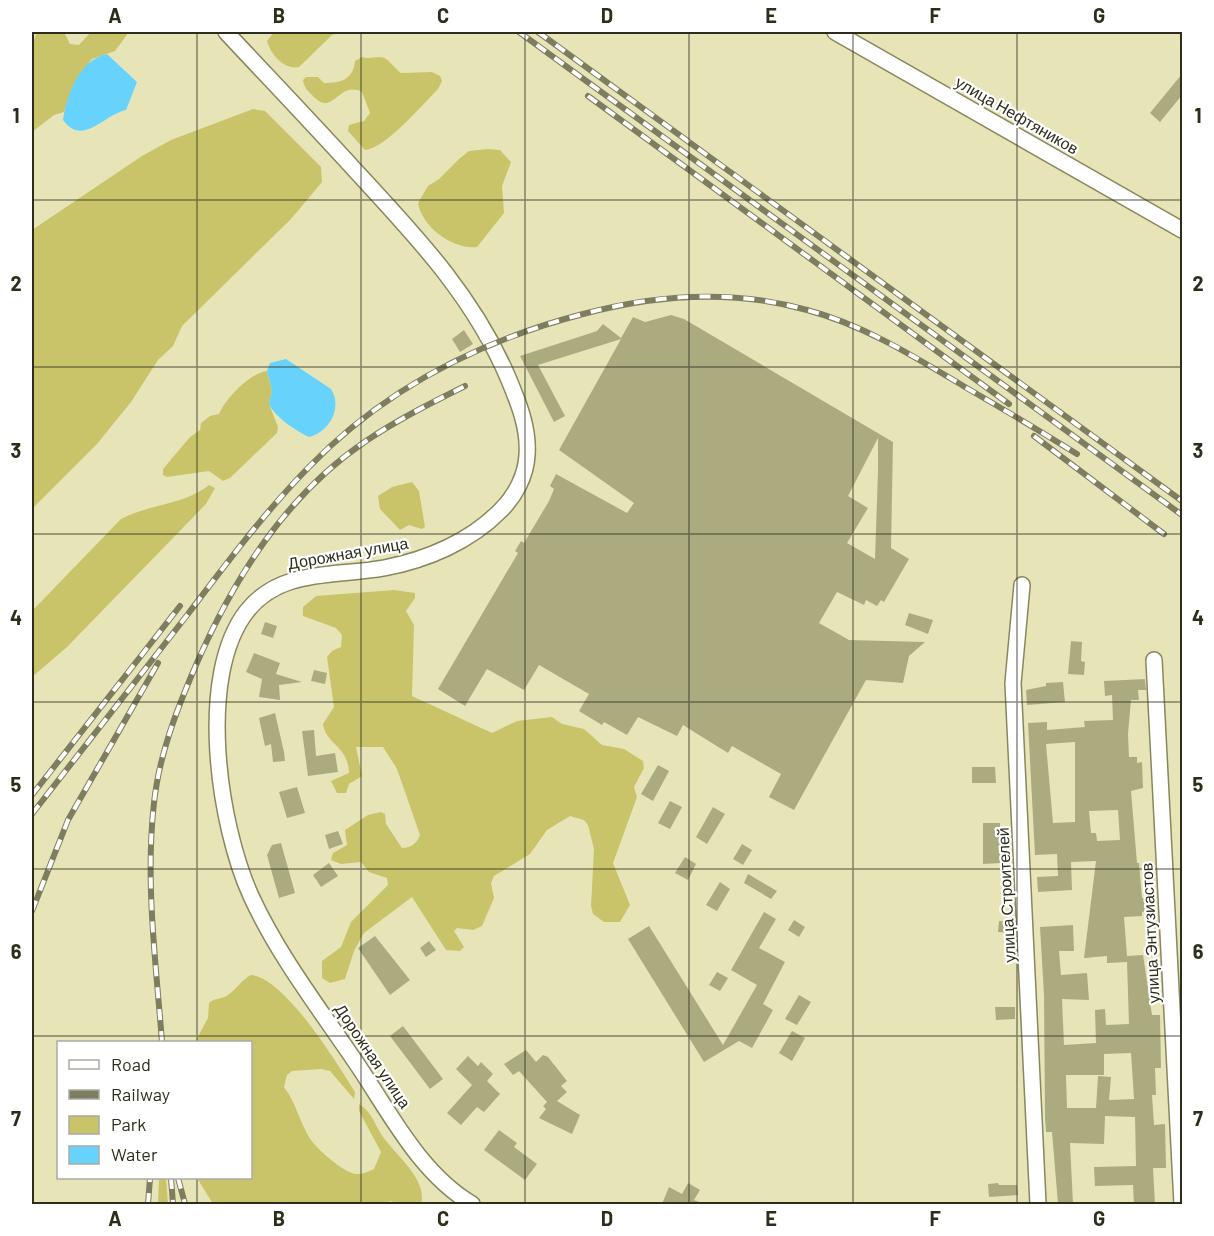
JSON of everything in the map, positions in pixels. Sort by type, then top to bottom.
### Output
[{"type":"street","name":"Дорожная улица","points":[[226,32],[449,276],[468,301],[505,370],[522,416],[527,445],[526,466],[514,493],[496,515],[457,542],[418,559],[384,568],[298,578],[273,587],[250,607],[232,636],[225,656],[218,695],[218,741],[227,814],[241,869],[260,915],[412,1146],[447,1186],[472,1204]]},
{"type":"street","name":"улица Нефтяников","points":[[835,32],[1182,230]]},
{"type":"street","name":"улица Строителей","points":[[1022,585],[1013,683],[1038,1204]]},
{"type":"street","name":"улица Энтузиастов","points":[[1154,660],[1182,1204]]},
{"type":"green space","points":[[37,32],[64,32],[70,44],[79,45],[91,32],[129,32],[115,51],[92,59],[73,85],[64,112],[54,115],[32,132],[32,46]]},
{"type":"green space","points":[[274,32],[340,32],[332,35],[299,67],[293,67],[283,64],[272,51],[267,41]]},
{"type":"green space","points":[[362,57],[386,59],[401,73],[432,72],[440,76],[442,81],[438,89],[393,134],[383,142],[365,150],[348,131],[349,125],[364,121],[370,113],[362,92],[347,91],[331,101],[320,102],[309,93],[303,80],[306,77],[318,77],[324,83],[341,81],[349,76],[355,61]]},
{"type":"green space","points":[[253,109],[265,111],[321,167],[322,182],[291,219],[182,326],[173,346],[158,360],[131,402],[97,444],[32,509],[32,230],[142,156],[171,140]]},
{"type":"green space","points":[[500,150],[511,162],[502,186],[504,213],[477,247],[458,245],[432,228],[418,203],[428,186],[439,179],[469,151]]},
{"type":"green space","points":[[267,371],[272,390],[269,404],[278,427],[277,433],[230,478],[223,481],[209,471],[167,477],[163,475],[163,469],[190,437],[200,430],[201,423],[210,416],[219,414],[233,394],[246,381]]},
{"type":"green space","points":[[412,482],[419,491],[425,527],[422,529],[409,525],[400,530],[380,509],[378,496],[392,487]]},
{"type":"green space","points":[[209,485],[215,488],[206,504],[67,647],[32,677],[32,611],[121,519],[189,497]]},
{"type":"green space","points":[[394,590],[415,593],[415,598],[406,611],[414,625],[412,696],[492,733],[517,721],[552,717],[562,724],[584,729],[602,745],[624,749],[643,761],[644,768],[634,787],[637,797],[613,863],[630,905],[620,922],[604,922],[593,914],[591,906],[594,849],[588,825],[584,820],[570,816],[547,830],[530,854],[494,876],[491,883],[494,898],[482,926],[473,930],[457,928],[454,931],[464,947],[460,951],[446,950],[412,897],[364,933],[354,951],[345,979],[330,983],[322,978],[322,961],[341,947],[351,922],[388,885],[387,878],[369,872],[361,862],[341,864],[331,860],[333,853],[347,845],[345,830],[368,815],[381,812],[385,814],[386,824],[402,848],[413,844],[420,835],[397,769],[383,747],[356,747],[362,776],[349,784],[346,793],[337,793],[331,781],[349,773],[348,764],[345,756],[328,737],[323,724],[334,707],[327,657],[332,651],[341,647],[342,635],[336,628],[303,616],[303,607],[316,596]]},
{"type":"green space","points":[[251,975],[279,990],[309,1024],[355,1092],[354,1099],[330,1071],[321,1069],[292,1071],[287,1075],[284,1087],[312,1142],[330,1159],[351,1173],[360,1174],[374,1169],[381,1152],[359,1111],[359,1104],[410,1168],[420,1186],[421,1204],[398,1204],[391,1201],[382,1204],[213,1204],[198,1179],[252,1179],[252,1041],[196,1041],[208,1018],[209,1003],[228,995]]},
{"type":"green space","points":[[159,1179],[166,1179],[168,1204],[158,1204]]},
{"type":"water","points":[[107,54],[137,82],[126,110],[86,130],[78,131],[71,128],[63,120],[71,89],[89,63]]},
{"type":"water","points":[[286,359],[331,389],[334,396],[335,411],[328,425],[309,437],[286,423],[269,404],[272,390],[267,371],[270,363]]},
{"type":"building","points":[[1182,74],[1182,95],[1160,122],[1150,113]]},
{"type":"building","points":[[671,315],[684,319],[893,442],[891,548],[909,559],[884,602],[881,600],[877,606],[866,600],[864,605],[837,592],[819,623],[849,640],[925,642],[909,656],[903,683],[866,680],[794,810],[769,797],[781,774],[732,746],[728,753],[683,725],[677,736],[638,717],[627,735],[604,722],[602,725],[579,711],[589,694],[539,665],[524,690],[487,669],[465,706],[438,689],[518,553],[515,551],[521,541],[524,543],[549,501],[554,489],[550,486],[556,474],[627,513],[634,503],[559,450],[621,339],[538,365],[565,416],[554,422],[520,356],[597,331],[603,324],[621,338],[633,317],[645,322]],"holes":[[[878,438],[875,559],[847,543],[868,508],[848,496]]]},
{"type":"building","points":[[464,330],[473,344],[460,352],[452,339]]},
{"type":"building","points":[[909,613],[933,620],[928,634],[905,625]]},
{"type":"building","points":[[265,622],[277,626],[273,638],[261,634]]},
{"type":"building","points":[[1071,641],[1082,642],[1081,661],[1085,662],[1084,675],[1068,674]]},
{"type":"building","points":[[254,653],[280,663],[276,674],[302,682],[279,685],[280,700],[259,697],[262,679],[246,672]]},
{"type":"building","points":[[314,670],[327,673],[325,684],[311,681]]},
{"type":"building","points":[[1145,679],[1146,690],[1138,690],[1139,700],[1131,700],[1128,734],[1129,757],[1137,757],[1137,763],[1142,762],[1143,788],[1131,791],[1137,863],[1139,863],[1142,898],[1146,898],[1146,911],[1142,912],[1142,916],[1124,917],[1127,956],[1143,955],[1152,1015],[1160,1015],[1161,1068],[1155,1068],[1156,1095],[1152,1095],[1154,1125],[1165,1124],[1166,1168],[1153,1168],[1155,1204],[1134,1204],[1133,1185],[1095,1186],[1094,1167],[1136,1166],[1135,1117],[1105,1116],[1104,1144],[1070,1143],[1073,1204],[1058,1204],[1052,1132],[1046,1132],[1044,995],[1040,927],[1073,925],[1074,951],[1059,951],[1061,975],[1087,973],[1089,1000],[1062,999],[1064,1045],[1096,1043],[1095,1010],[1105,1009],[1106,1025],[1129,1024],[1127,962],[1107,963],[1107,956],[1084,958],[1096,861],[1071,862],[1072,890],[1038,892],[1037,877],[1058,876],[1057,854],[1035,855],[1028,723],[1047,722],[1047,730],[1085,727],[1084,721],[1113,720],[1112,695],[1105,696],[1104,681]],"holes":[[[1075,742],[1075,822],[1053,823],[1046,744]],[[1118,810],[1120,840],[1097,841],[1096,833],[1091,833],[1089,811]],[[1131,1053],[1134,1099],[1109,1100],[1111,1077],[1098,1076],[1096,1108],[1067,1108],[1066,1075],[1104,1075],[1104,1054]]]},
{"type":"building","points":[[1063,682],[1065,702],[1027,705],[1026,690],[1046,686],[1046,683]]},
{"type":"building","points":[[275,713],[285,761],[273,762],[271,744],[265,746],[259,718]]},
{"type":"building","points":[[314,730],[316,756],[335,753],[338,772],[308,776],[302,731]]},
{"type":"building","points":[[658,765],[669,771],[653,801],[641,794]]},
{"type":"building","points":[[972,767],[995,767],[996,783],[972,783]]},
{"type":"building","points":[[297,787],[305,813],[287,818],[279,792]]},
{"type":"building","points":[[670,801],[682,807],[670,829],[658,823]]},
{"type":"building","points":[[713,807],[725,814],[707,844],[696,837]]},
{"type":"building","points":[[983,823],[1000,823],[1001,863],[983,864]]},
{"type":"building","points":[[338,831],[343,844],[329,849],[325,835]]},
{"type":"building","points":[[281,843],[295,893],[279,898],[267,855],[272,845]]},
{"type":"building","points":[[742,844],[752,850],[743,865],[733,859]]},
{"type":"building","points":[[685,857],[696,864],[688,880],[675,873]]},
{"type":"building","points":[[329,863],[338,876],[321,887],[313,875]]},
{"type":"building","points":[[748,874],[777,891],[771,899],[744,883]]},
{"type":"building","points":[[720,882],[730,889],[717,911],[706,905]]},
{"type":"building","points":[[764,912],[776,919],[759,948],[785,962],[763,1004],[773,1010],[752,1048],[739,1041],[704,1062],[628,939],[649,926],[723,1045],[757,985],[731,970]]},
{"type":"building","points":[[794,920],[805,927],[799,937],[788,930]]},
{"type":"building","points":[[999,921],[1011,922],[1011,933],[998,932]]},
{"type":"building","points":[[375,936],[410,980],[390,995],[358,948]]},
{"type":"building","points":[[429,941],[436,950],[426,957],[420,948]]},
{"type":"building","points":[[717,972],[728,978],[720,991],[709,985]]},
{"type":"building","points":[[799,995],[811,1002],[797,1025],[785,1019]]},
{"type":"building","points":[[995,1007],[1015,1007],[1015,1019],[996,1020]]},
{"type":"building","points":[[403,1026],[443,1079],[430,1089],[390,1036]]},
{"type":"building","points":[[792,1031],[805,1038],[792,1061],[779,1053]]},
{"type":"building","points":[[526,1050],[536,1062],[543,1055],[548,1057],[567,1081],[561,1086],[567,1092],[557,1101],[580,1115],[572,1134],[539,1118],[546,1109],[543,1106],[547,1102],[519,1071],[513,1075],[504,1064]]},
{"type":"building","points":[[468,1056],[478,1066],[481,1062],[493,1074],[487,1081],[500,1094],[484,1112],[477,1107],[461,1125],[447,1113],[472,1085],[456,1069]]},
{"type":"building","points":[[499,1130],[517,1143],[514,1147],[537,1164],[525,1180],[484,1150]]},
{"type":"building","points":[[688,1183],[700,1190],[694,1200],[705,1204],[662,1204],[669,1187],[682,1194]]},
{"type":"building","points":[[998,1183],[999,1185],[1017,1185],[1018,1195],[989,1197],[988,1184]]},
{"type":"railway","points":[[519,32],[1182,515]]},
{"type":"railway","points":[[538,32],[1182,501]]},
{"type":"railway","points":[[588,96],[1009,404]]},
{"type":"railway","points":[[32,814],[246,539],[292,485],[337,440],[401,392],[435,372],[507,338],[544,325],[611,307],[667,298],[723,297],[779,303],[828,316],[889,343],[1077,454]]},
{"type":"railway","points":[[162,1041],[151,893],[156,785],[176,715],[211,633],[245,570],[287,513],[311,487],[337,463],[378,433],[465,386]]},
{"type":"railway","points":[[1034,436],[1164,534]]},
{"type":"railway","points":[[32,795],[180,606]]},
{"type":"railway","points":[[32,911],[68,820],[158,663]]},
{"type":"railway","points":[[148,1204],[150,1179]]},
{"type":"railway","points":[[171,1179],[173,1204]]},
{"type":"railway","points":[[178,1179],[185,1204]]}]
